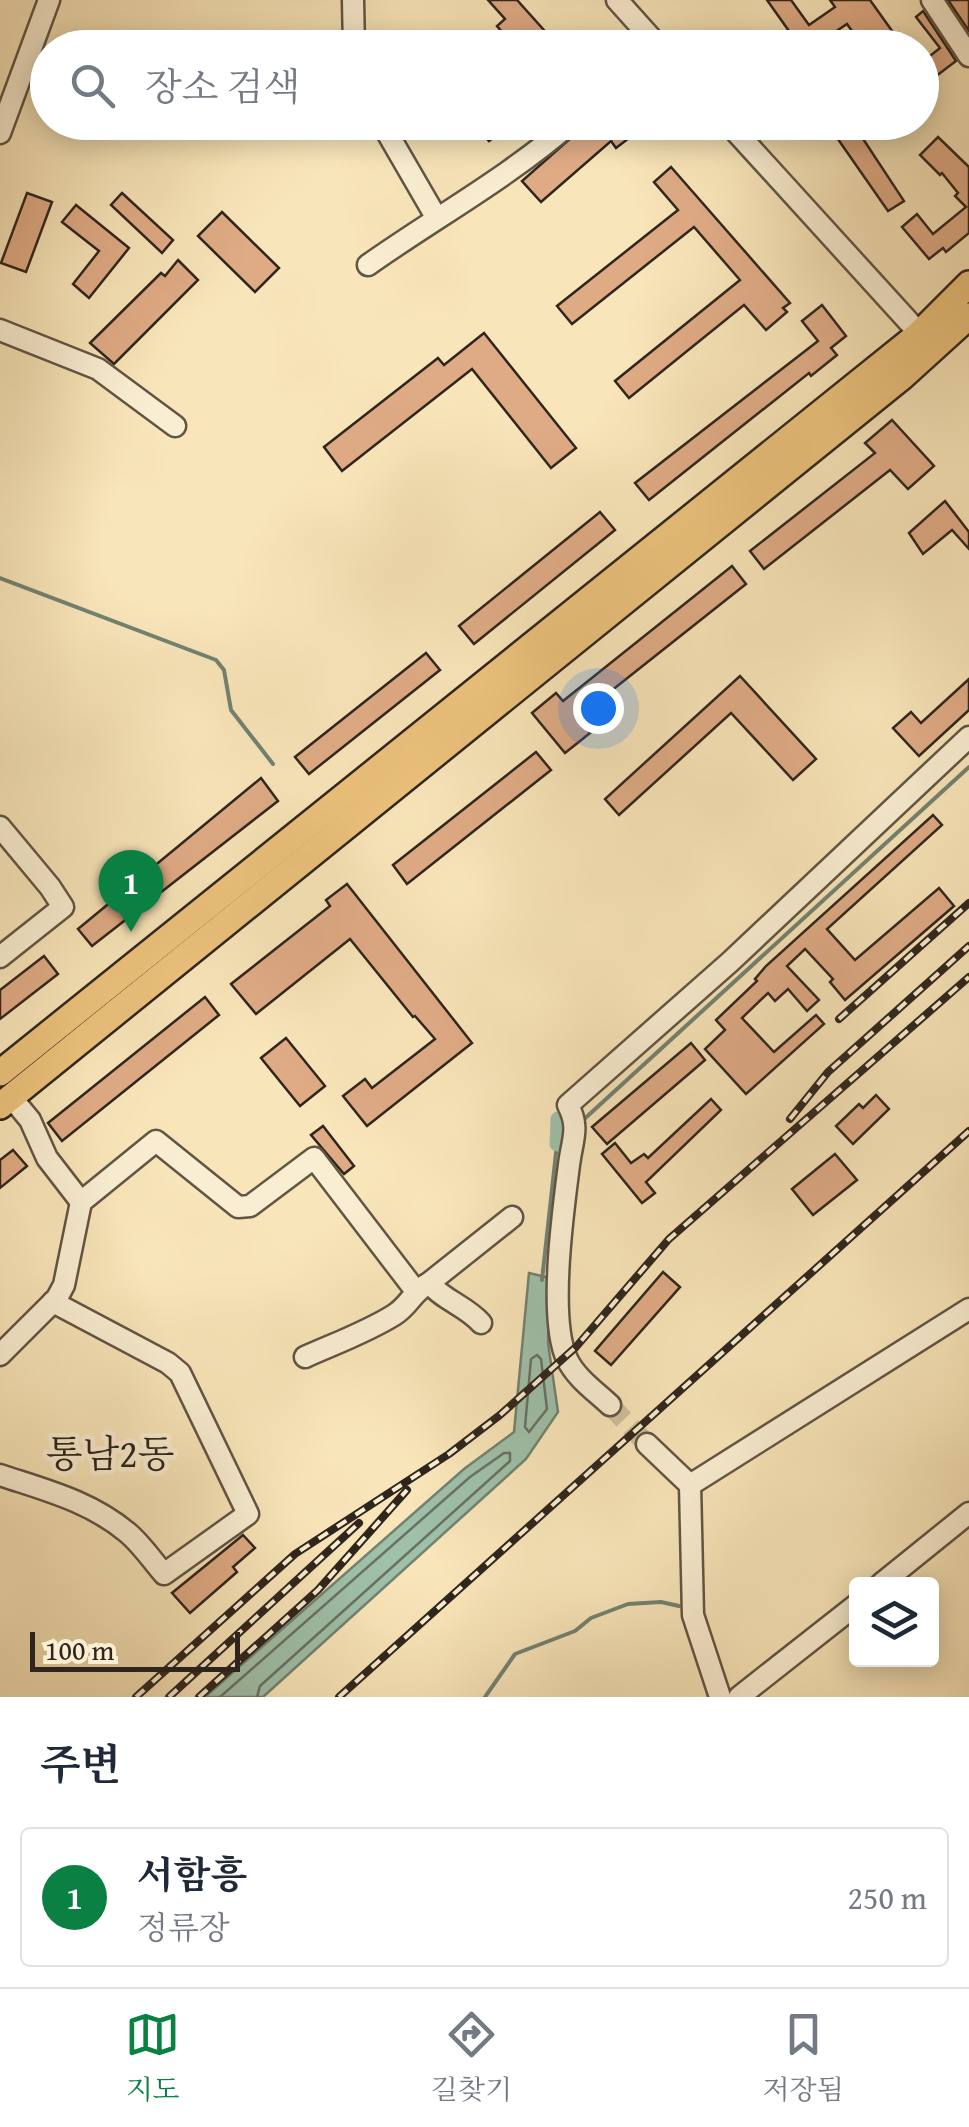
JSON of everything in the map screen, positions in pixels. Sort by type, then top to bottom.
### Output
[{"type":"main road","points":[[926,341],[969,284]]},
{"type":"main road","points":[[6,1101],[16,1071],[926,341],[969,316]]},
{"type":"street","points":[[38,30],[49,0]]},
{"type":"street","points":[[353,0],[354,30]]},
{"type":"street","points":[[618,0],[644,30]]},
{"type":"street","points":[[932,0],[969,56]]},
{"type":"street","points":[[0,133],[30,52]]},
{"type":"street","points":[[392,140],[436,217]]},
{"type":"street","points":[[368,266],[436,217],[519,166],[550,140]]},
{"type":"street","points":[[743,140],[926,341]]},
{"type":"street","points":[[0,330],[98,368],[175,426]]},
{"type":"street","points":[[610,1404],[573,1369],[559,1330],[564,1215],[569,1161],[577,1133],[568,1105],[730,962],[969,737]]},
{"type":"street","points":[[0,827],[63,908],[0,957]]},
{"type":"street","points":[[6,1101],[30,1120],[47,1158],[80,1202]]},
{"type":"street","points":[[0,1355],[53,1302],[64,1285],[80,1202],[156,1141],[238,1207],[250,1206],[314,1158],[422,1287],[471,1312],[481,1323]]},
{"type":"street","points":[[305,1357],[392,1316],[408,1305],[422,1287],[512,1217]]},
{"type":"street","points":[[0,1474],[70,1497],[116,1524],[164,1574],[248,1514],[180,1373],[53,1302]]},
{"type":"street","points":[[690,1485],[969,1309]]},
{"type":"street","points":[[647,1444],[690,1485],[693,1614],[720,1697]]},
{"type":"street","points":[[890,1577],[969,1513]]},
{"type":"street","points":[[739,1697],[849,1610]]},
{"type":"water","points":[[529,1273],[550,1278],[548,1343],[558,1412],[526,1459],[263,1697],[205,1697],[464,1469],[514,1432]]},
{"type":"building","points":[[488,0],[517,0],[544,30],[500,30],[497,26],[505,19]]},
{"type":"building","points":[[767,0],[791,0],[809,25],[835,7],[830,0],[870,0],[891,30],[851,30],[847,24],[838,30],[788,30]]},
{"type":"building","points":[[948,0],[969,0],[969,31]]},
{"type":"building","points":[[923,11],[936,30],[926,30],[916,17]]},
{"type":"building","points":[[939,35],[956,61],[939,74],[939,49]]},
{"type":"building","points":[[939,138],[969,167],[969,233],[946,252],[943,248],[929,259],[902,227],[917,214],[933,234],[966,207],[942,173],[920,155]]},
{"type":"building","points":[[569,140],[626,140],[616,148],[611,141],[541,202],[522,181]]},
{"type":"building","points":[[839,140],[864,140],[904,201],[888,211]]},
{"type":"building","points":[[671,167],[790,303],[783,308],[787,312],[766,330],[744,305],[629,398],[615,381],[740,280],[694,227],[572,324],[557,306],[678,210],[654,182]]},
{"type":"building","points":[[27,193],[52,202],[26,272],[1,263]]},
{"type":"building","points":[[122,193],[173,240],[162,253],[111,205]]},
{"type":"building","points":[[76,205],[129,248],[89,298],[73,284],[99,251],[62,222]]},
{"type":"building","points":[[222,212],[279,268],[255,292],[198,236]]},
{"type":"building","points":[[178,260],[198,280],[114,364],[90,343]]},
{"type":"building","points":[[822,305],[846,336],[831,348],[837,355],[649,500],[635,483],[818,341],[802,321]]},
{"type":"building","points":[[484,333],[576,448],[551,468],[472,369],[342,471],[324,447],[438,358],[444,365]]},
{"type":"building","points":[[892,420],[934,466],[908,489],[890,470],[764,569],[750,551],[875,453],[865,443]]},
{"type":"building","points":[[945,501],[969,532],[969,549],[952,530],[923,554],[909,533]]},
{"type":"building","points":[[600,512],[615,530],[474,644],[459,626]]},
{"type":"building","points":[[732,566],[746,584],[577,718],[590,733],[565,753],[532,713],[556,693],[563,701]]},
{"type":"building","points":[[426,653],[440,670],[309,774],[295,757]]},
{"type":"building","points":[[740,676],[816,759],[793,780],[731,713],[619,815],[605,799]]},
{"type":"building","points":[[969,679],[969,710],[919,756],[893,728],[911,712],[921,723]]},
{"type":"building","points":[[536,752],[551,770],[407,884],[393,865]]},
{"type":"building","points":[[261,778],[278,801],[92,946],[78,929]]},
{"type":"building","points":[[933,815],[942,825],[827,929],[855,960],[939,888],[954,906],[845,1000],[830,982],[833,979],[805,949],[787,966],[819,1000],[807,1011],[788,989],[775,1001],[768,993],[742,1018],[774,1052],[816,1015],[824,1024],[746,1094],[705,1049],[725,1030],[716,1020],[757,981],[766,966]]},
{"type":"building","points":[[347,884],[472,1043],[367,1126],[343,1096],[365,1079],[372,1088],[435,1039],[350,939],[256,1014],[231,984],[330,906],[326,900]]},
{"type":"building","points":[[44,956],[58,974],[0,1019],[0,990]]},
{"type":"building","points":[[205,997],[219,1015],[62,1141],[48,1123]]},
{"type":"building","points":[[286,1038],[325,1086],[300,1106],[261,1058]]},
{"type":"building","points":[[691,1043],[705,1060],[607,1144],[592,1127]]},
{"type":"building","points":[[876,1095],[889,1109],[853,1144],[836,1126],[859,1104],[863,1108]]},
{"type":"building","points":[[711,1099],[721,1110],[646,1182],[655,1193],[642,1203],[602,1154],[615,1143],[631,1163],[644,1154],[648,1158]]},
{"type":"building","points":[[323,1126],[354,1166],[344,1174],[311,1135]]},
{"type":"building","points":[[13,1150],[27,1166],[0,1188],[0,1160]]},
{"type":"building","points":[[835,1154],[857,1180],[813,1215],[792,1189]]},
{"type":"building","points":[[663,1272],[680,1287],[611,1365],[595,1351]]},
{"type":"building","points":[[243,1535],[255,1548],[233,1567],[237,1572],[190,1613],[172,1593]]},
{"type":"waterway","points":[[0,578],[216,660],[224,670],[231,710],[273,764]]},
{"type":"waterway","points":[[581,1122],[969,767]]},
{"type":"waterway","points":[[557,1144],[558,1119]]},
{"type":"waterway","points":[[542,1280],[557,1144],[567,1135]]},
{"type":"waterway","points":[[485,1697],[515,1654],[575,1631],[591,1618],[628,1604],[661,1602],[679,1606]]},
{"type":"tunnel","points":[[610,1405],[647,1444]]},
{"type":"railway","points":[[839,1019],[969,903]]},
{"type":"railway","points":[[790,1119],[828,1072],[969,946]]},
{"type":"railway","points":[[136,1697],[295,1554],[449,1454],[500,1415],[576,1347],[669,1239],[969,977]]},
{"type":"railway","points":[[339,1697],[969,1131]]},
{"type":"railway","points":[[199,1697],[318,1590],[407,1490]]},
{"type":"railway","points":[[169,1697],[359,1523]]},
{"type":"place","name":"서함흥","points":[[131,932]]},
{"type":"district","name":"통남2동","points":[[110,1454]]}]
